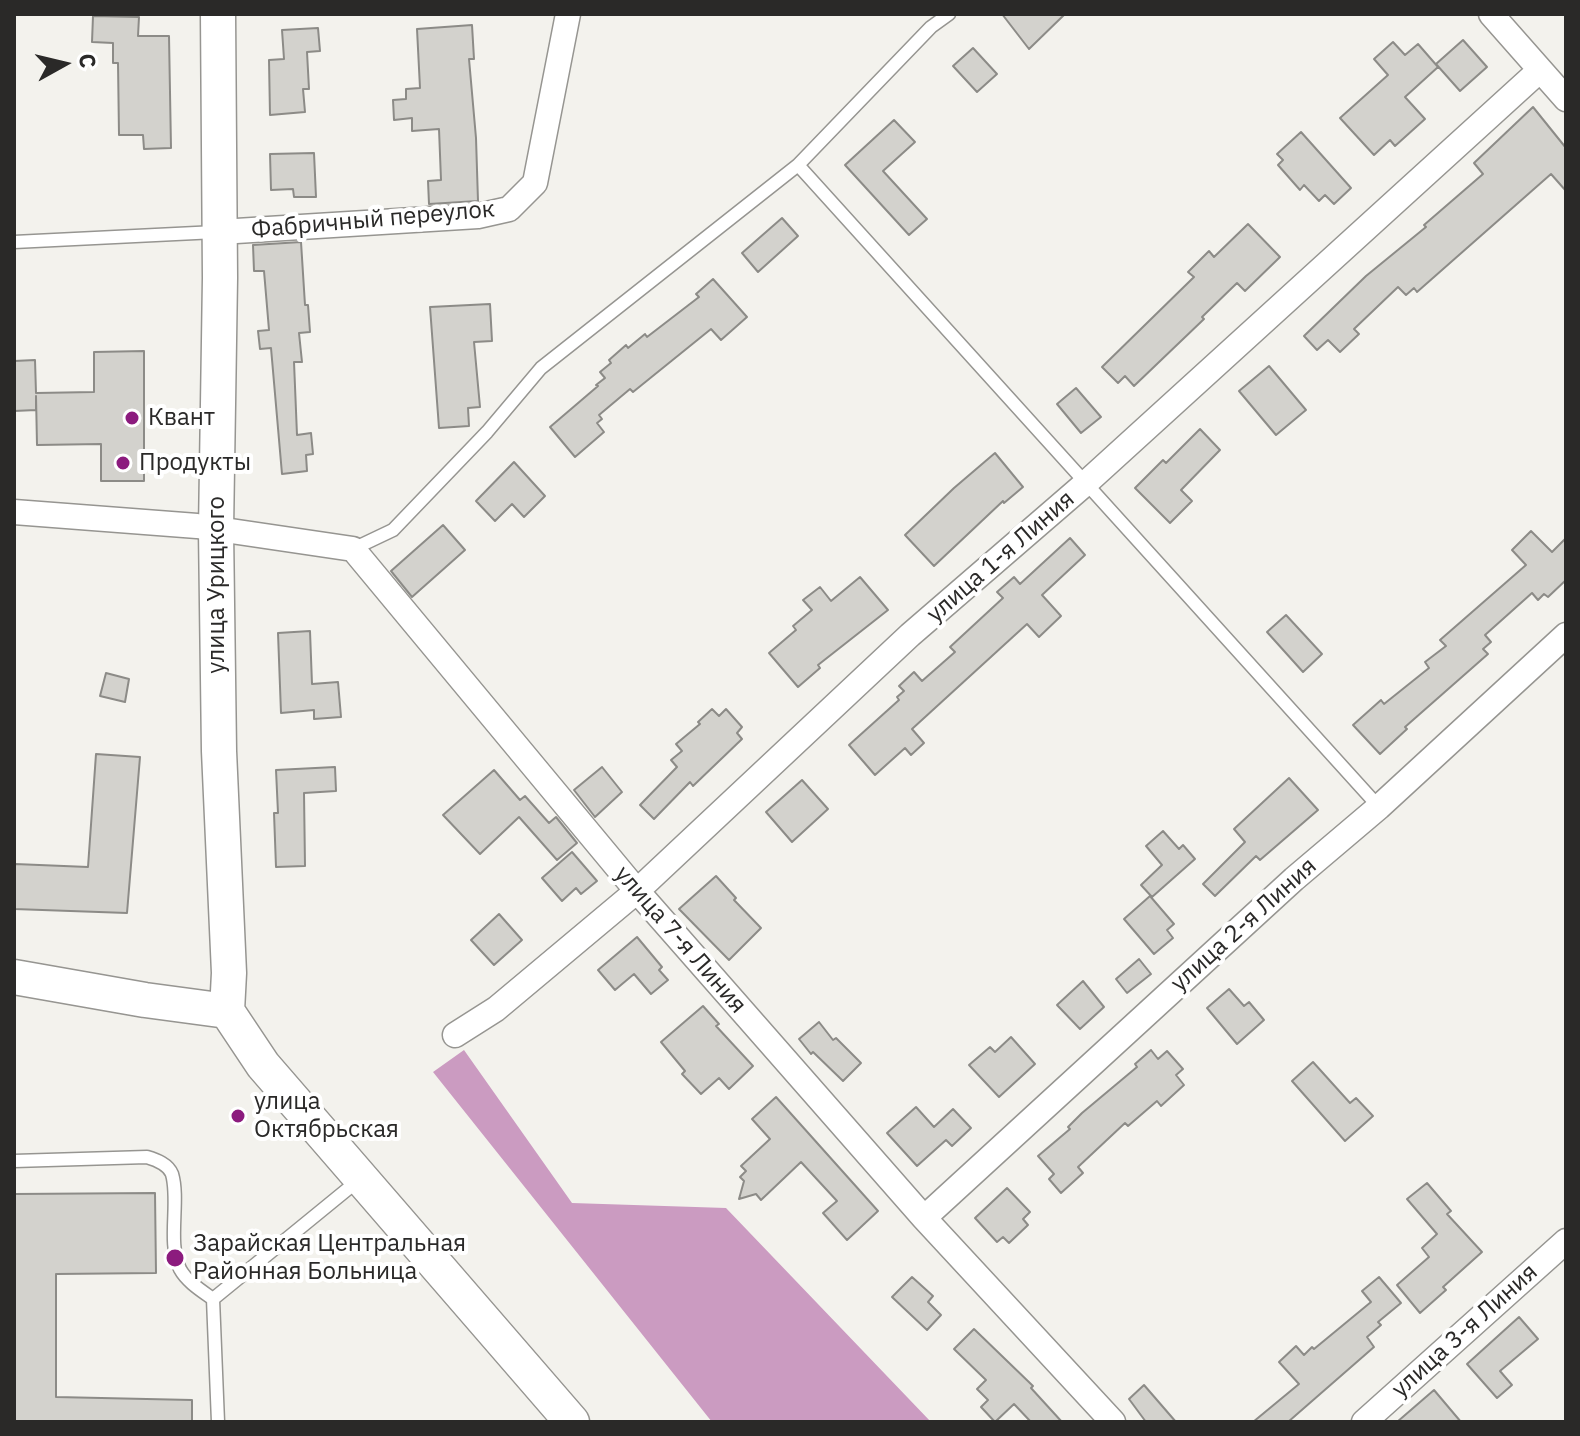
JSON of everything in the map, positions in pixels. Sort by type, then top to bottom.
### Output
[{"type":"main road","name":"улица Урицкого","points":[[218,14],[220,232],[216,530],[219,751],[229,973],[227,1011]]},
{"type":"main road","points":[[14,977],[227,1011],[263,1065],[572,1422]]},
{"type":"street","name":"Фабричный переулок","points":[[220,232],[478,216],[509,209],[535,183],[568,14]]},
{"type":"street","points":[[1491,14],[1566,99]]},
{"type":"street","name":"улица 1-я Линия","points":[[455,1035],[496,1009],[637,891],[910,635],[1086,483],[1540,70]]},
{"type":"street","points":[[14,512],[197,526],[353,549]]},
{"type":"street","name":"улица 7-я Линия","points":[[353,549],[637,891],[924,1218],[1113,1422]]},
{"type":"street","name":"улица 2-я Линия","points":[[924,1218],[1566,635]]},
{"type":"street","name":"улица 3-я Линия","points":[[1364,1422],[1566,1241]]},
{"type":"lane","points":[[353,549],[393,530],[487,432],[541,368],[798,165],[931,27],[949,14]]},
{"type":"lane","points":[[798,165],[1379,807]]},
{"type":"lane","points":[[14,242],[220,232]]},
{"type":"lane","points":[[14,1161],[147,1157],[161,1161],[172,1173],[175,1242],[180,1269],[195,1286],[213,1299]]},
{"type":"lane","points":[[213,1299],[361,1177]]},
{"type":"lane","points":[[213,1299],[218,1422]]},
{"type":"shaded area","points":[[464,1050],[572,1203],[726,1208],[931,1422],[712,1422],[433,1072]]},
{"type":"building","points":[[1002,14],[1065,14],[1029,49]]},
{"type":"building","points":[[93,16],[139,17],[138,36],[169,36],[171,148],[144,149],[143,135],[119,135],[118,63],[113,63],[113,43],[92,42]]},
{"type":"building","points":[[472,25],[474,59],[469,59],[478,201],[429,204],[428,181],[441,180],[439,129],[412,131],[412,118],[394,120],[393,100],[406,99],[406,89],[420,88],[417,29]]},
{"type":"building","points":[[318,28],[320,51],[307,52],[309,89],[303,89],[305,112],[270,115],[269,60],[284,59],[282,30]]},
{"type":"building","points":[[1463,40],[1487,67],[1460,91],[1436,64]]},
{"type":"building","points":[[1393,42],[1405,55],[1418,44],[1438,67],[1405,97],[1425,119],[1395,146],[1390,140],[1374,155],[1340,118],[1388,75],[1374,59]]},
{"type":"building","points":[[973,48],[997,74],[977,92],[953,66]]},
{"type":"building","points":[[1533,107],[1566,148],[1566,191],[1551,174],[1417,292],[1414,288],[1406,295],[1398,287],[1354,329],[1359,334],[1340,352],[1328,340],[1317,350],[1304,336],[1366,276],[1426,227],[1424,225],[1483,174],[1474,163]]},
{"type":"building","points":[[894,120],[915,142],[883,171],[927,219],[909,235],[845,165]]},
{"type":"building","points":[[1301,132],[1351,188],[1334,204],[1325,195],[1319,201],[1304,185],[1300,190],[1278,165],[1283,160],[1277,154]]},
{"type":"building","points":[[314,153],[316,197],[294,197],[293,189],[271,190],[270,154]]},
{"type":"building","points":[[782,218],[798,236],[758,272],[742,253]]},
{"type":"building","points":[[1248,224],[1280,257],[1245,291],[1237,283],[1134,386],[1125,376],[1118,383],[1102,367],[1194,277],[1188,272],[1209,251],[1214,257]]},
{"type":"building","points":[[301,242],[310,332],[299,333],[302,362],[294,362],[297,435],[311,433],[313,454],[306,455],[307,471],[282,474],[271,348],[260,349],[258,331],[269,330],[264,271],[254,271],[253,245]]},
{"type":"building","points":[[713,279],[747,317],[721,340],[711,329],[633,392],[630,389],[599,415],[602,419],[597,423],[604,432],[575,457],[550,427],[598,386],[605,378],[600,372],[611,363],[609,360],[626,345],[628,348],[645,334],[647,337],[699,297],[696,294]]},
{"type":"building","points":[[490,304],[492,341],[474,342],[480,407],[468,408],[469,426],[439,428],[430,307]]},
{"type":"building","points":[[144,351],[144,481],[101,481],[101,444],[37,445],[36,396],[36,410],[14,411],[14,361],[35,360],[36,393],[94,392],[94,352]]},
{"type":"building","points":[[1269,366],[1306,410],[1276,435],[1239,391]]},
{"type":"building","points":[[1076,388],[1101,417],[1081,433],[1057,404]]},
{"type":"building","points":[[1200,429],[1220,450],[1181,490],[1192,501],[1170,523],[1135,488]]},
{"type":"building","points":[[995,453],[1023,487],[1003,501],[934,566],[905,535]]},
{"type":"building","points":[[514,462],[545,496],[524,517],[512,504],[495,521],[476,501]]},
{"type":"building","points":[[443,525],[465,550],[412,597],[391,571]]},
{"type":"building","points":[[1531,531],[1552,552],[1566,538],[1566,580],[1548,597],[1544,594],[1538,600],[1532,593],[1485,635],[1491,642],[1483,649],[1488,654],[1405,727],[1407,729],[1380,754],[1353,725],[1381,700],[1384,704],[1429,668],[1425,662],[1446,646],[1440,640],[1526,565],[1512,550]]},
{"type":"building","points":[[1070,538],[1085,555],[1042,595],[1061,616],[1039,637],[1027,624],[912,729],[924,743],[911,755],[905,748],[875,775],[849,745],[899,700],[897,697],[904,691],[899,686],[914,672],[922,681],[955,652],[950,647],[1003,598],[997,592],[1014,577],[1020,584]]},
{"type":"building","points":[[860,577],[888,610],[818,665],[820,668],[798,687],[769,653],[796,630],[793,626],[812,610],[803,600],[820,587],[831,601]]},
{"type":"building","points":[[1286,615],[1322,654],[1303,672],[1267,632]]},
{"type":"building","points":[[310,631],[312,684],[338,682],[341,717],[314,719],[314,710],[281,713],[278,633]]},
{"type":"building","points":[[106,673],[129,679],[125,702],[100,696]]},
{"type":"building","points":[[712,709],[719,716],[726,709],[742,727],[737,733],[742,739],[693,786],[690,782],[654,819],[640,805],[677,767],[671,760],[682,751],[676,744]]},
{"type":"building","points":[[96,754],[140,757],[127,913],[14,909],[15,864],[88,867]]},
{"type":"building","points":[[335,767],[336,791],[304,793],[305,866],[276,867],[276,770]]},
{"type":"building","points":[[602,767],[622,792],[595,817],[574,790]]},
{"type":"building","points":[[494,770],[520,800],[525,796],[549,823],[556,817],[577,843],[557,860],[519,817],[480,854],[443,815]]},
{"type":"building","points":[[1289,778],[1318,810],[1260,860],[1256,856],[1215,896],[1203,884],[1245,842],[1234,829]]},
{"type":"building","points":[[802,780],[828,809],[792,842],[766,812]]},
{"type":"building","points":[[1163,831],[1179,849],[1183,845],[1195,859],[1152,897],[1141,885],[1162,865],[1146,846]]},
{"type":"building","points":[[572,852],[597,881],[581,894],[576,888],[562,901],[542,878]]},
{"type":"building","points":[[716,876],[761,928],[729,960],[679,909]]},
{"type":"building","points":[[1150,896],[1174,924],[1167,930],[1173,938],[1154,954],[1124,919]]},
{"type":"building","points":[[499,914],[522,940],[494,965],[471,940]]},
{"type":"building","points":[[637,937],[662,967],[659,970],[668,980],[651,994],[634,974],[615,990],[598,970]]},
{"type":"building","points":[[1139,959],[1151,974],[1127,993],[1116,979]]},
{"type":"building","points":[[1083,981],[1104,1007],[1080,1029],[1057,1005]]},
{"type":"building","points":[[1229,989],[1244,1006],[1249,1002],[1264,1020],[1237,1044],[1207,1008]]},
{"type":"building","points":[[703,1006],[719,1024],[716,1026],[753,1066],[729,1089],[719,1078],[701,1094],[682,1074],[685,1071],[661,1042]]},
{"type":"building","points":[[819,1022],[833,1040],[836,1038],[861,1063],[843,1081],[813,1052],[811,1054],[799,1039]]},
{"type":"building","points":[[1011,1037],[1035,1064],[999,1097],[969,1065],[990,1047],[995,1052]]},
{"type":"building","points":[[1151,1050],[1158,1059],[1167,1051],[1183,1069],[1176,1075],[1184,1085],[1161,1106],[1157,1101],[1128,1126],[1125,1123],[1078,1167],[1083,1173],[1061,1193],[1049,1179],[1054,1174],[1038,1156],[1070,1129],[1068,1127],[1082,1113],[1137,1067],[1135,1064]]},
{"type":"building","points":[[1313,1062],[1350,1103],[1356,1098],[1373,1116],[1345,1141],[1292,1081]]},
{"type":"building","points":[[776,1097],[878,1211],[847,1240],[823,1213],[837,1201],[801,1162],[761,1200],[756,1194],[739,1199],[744,1181],[740,1177],[746,1171],[741,1166],[770,1139],[752,1119]]},
{"type":"building","points":[[916,1107],[934,1127],[953,1109],[971,1128],[952,1146],[946,1140],[917,1166],[887,1133]]},
{"type":"building","points":[[1427,1183],[1451,1211],[1447,1214],[1482,1252],[1443,1287],[1446,1290],[1420,1313],[1397,1285],[1429,1257],[1422,1248],[1437,1234],[1407,1199]]},
{"type":"building","points":[[1007,1188],[1030,1212],[1023,1219],[1028,1225],[1009,1243],[1003,1237],[997,1242],[975,1218]]},
{"type":"building","points":[[155,1193],[156,1273],[56,1274],[56,1397],[192,1400],[192,1422],[14,1422],[14,1194]]},
{"type":"building","points":[[912,1277],[933,1296],[928,1302],[941,1315],[927,1330],[892,1297]]},
{"type":"building","points":[[1379,1277],[1401,1303],[1378,1322],[1381,1325],[1367,1337],[1374,1347],[1288,1422],[1253,1422],[1299,1384],[1279,1362],[1296,1346],[1304,1355],[1312,1347],[1314,1349],[1371,1302],[1362,1291]]},
{"type":"building","points":[[1519,1317],[1538,1339],[1500,1371],[1512,1385],[1497,1398],[1467,1364]]},
{"type":"building","points":[[974,1329],[1033,1386],[1031,1388],[1062,1422],[1031,1422],[1014,1404],[995,1422],[981,1407],[988,1400],[977,1389],[986,1380],[954,1349]]},
{"type":"building","points":[[1144,1385],[1176,1422],[1146,1422],[1129,1399]]},
{"type":"building","points":[[1434,1390],[1461,1422],[1397,1422]]},
{"type":"place","name":"Квант","points":[[132,418]]},
{"type":"place","name":"Продукты","points":[[123,463]]},
{"type":"place","name":"улица Октябрьская","points":[[238,1116]]},
{"type":"place","name":"Зарайская Центральная Районная Больница","points":[[175,1258]]}]
